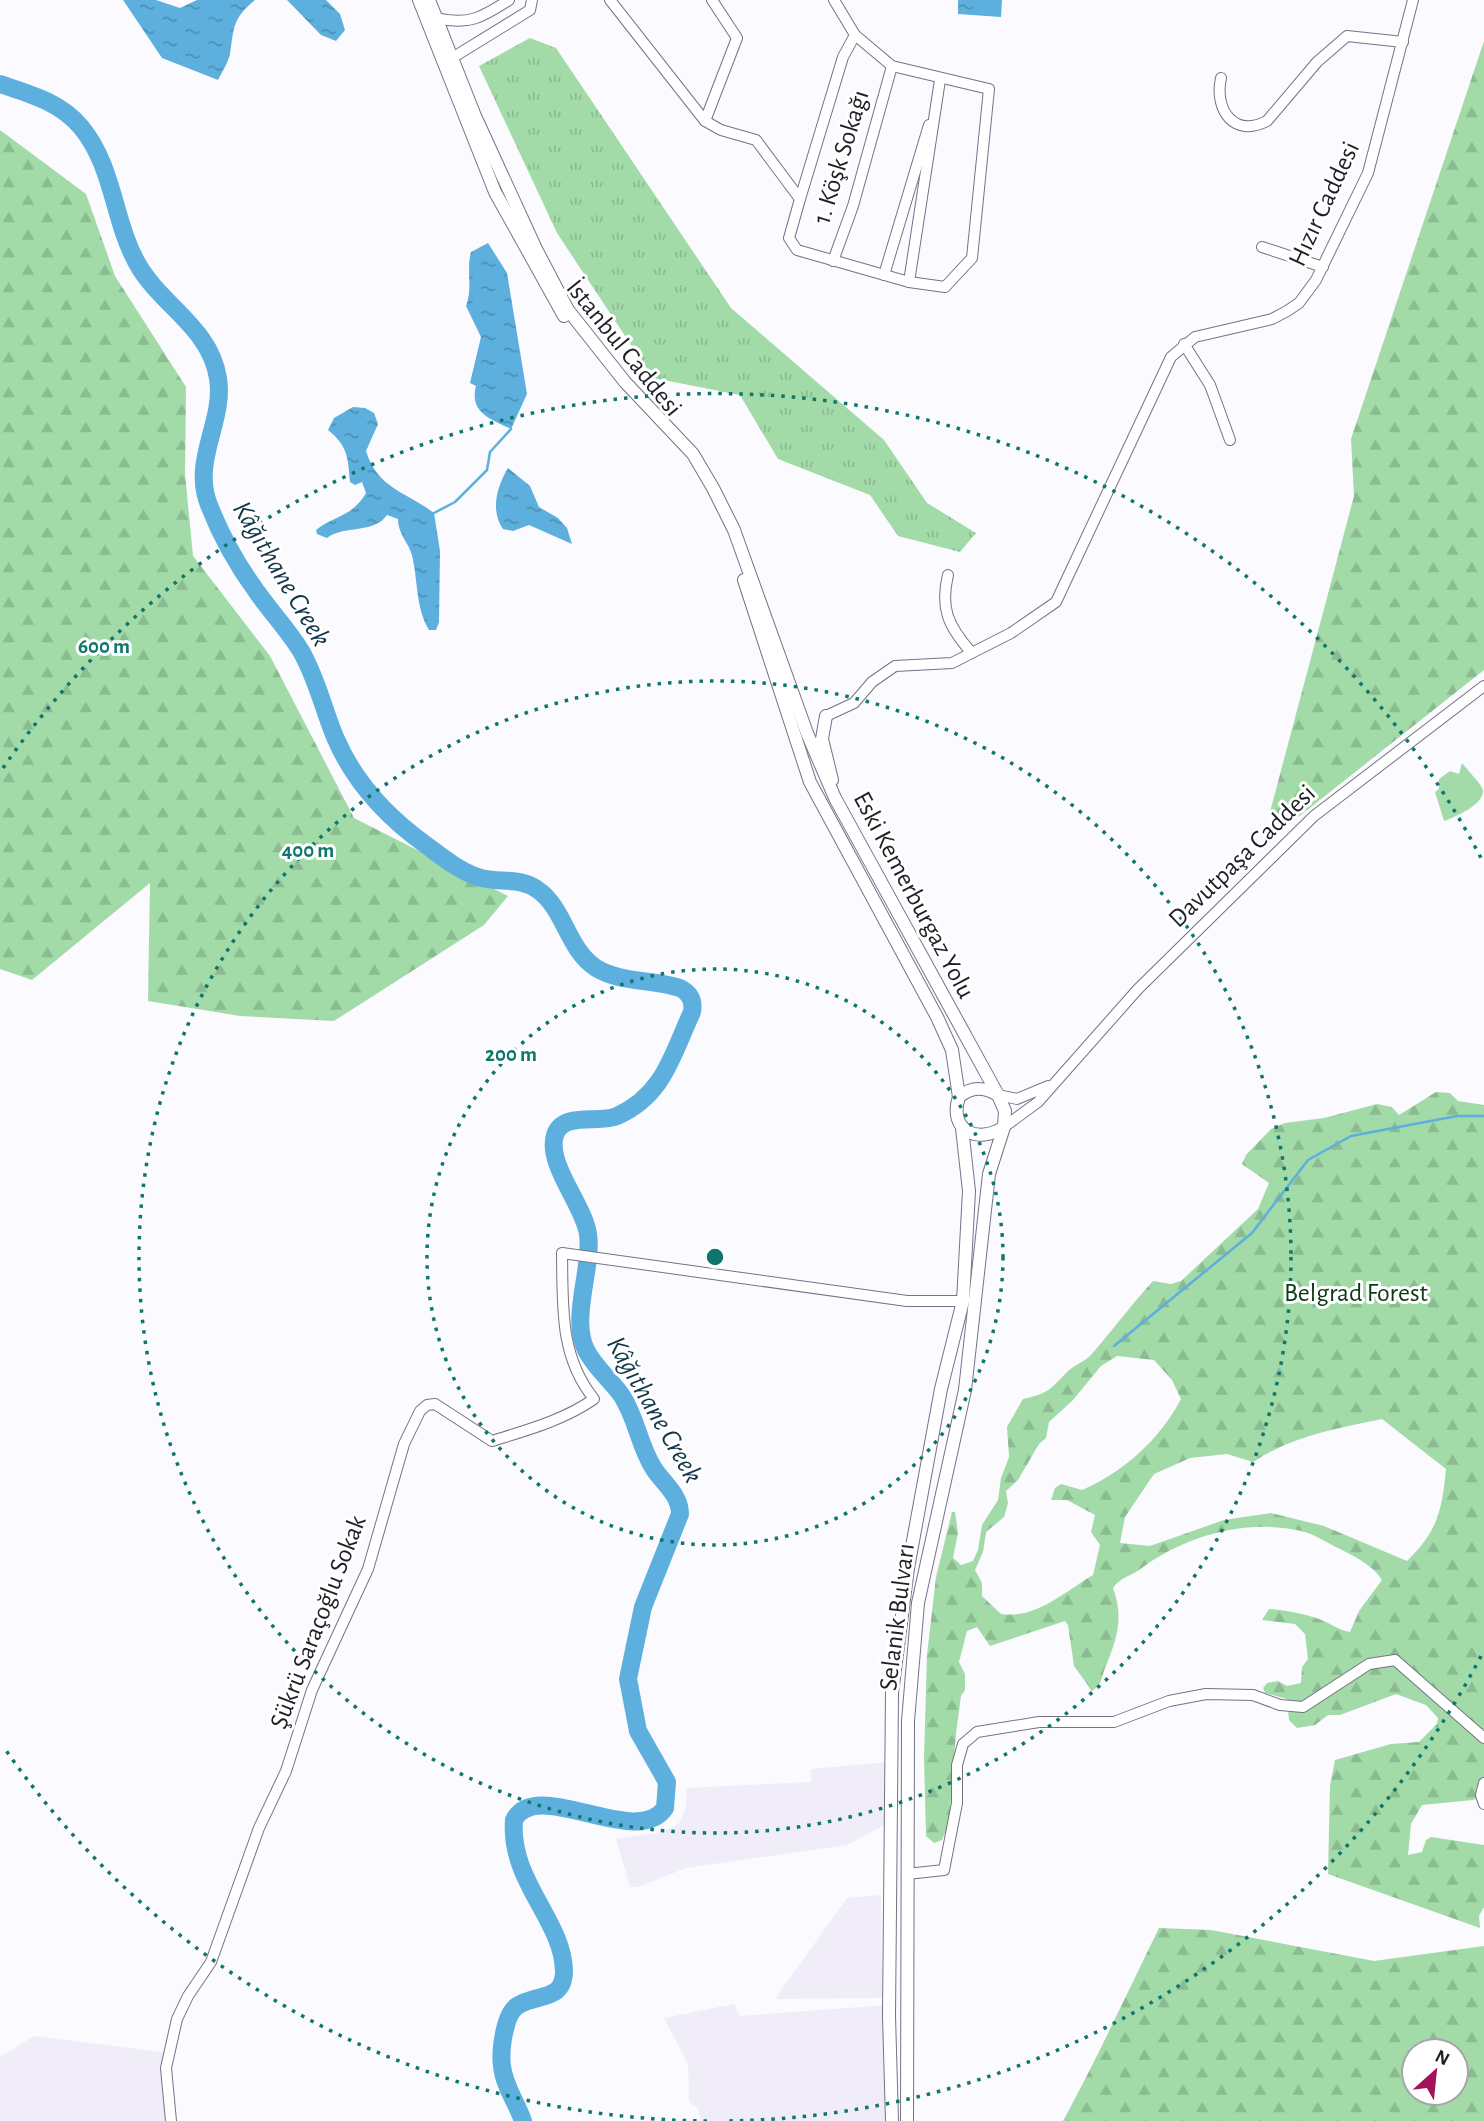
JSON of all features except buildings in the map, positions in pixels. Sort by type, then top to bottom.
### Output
[{"type":"main road","name":"İstanbul Caddesi","points":[[419,0],[448,60]]},
{"type":"main road","name":"İstanbul Caddesi","points":[[429,0],[495,192],[558,300],[601,363],[686,457],[720,515],[763,635],[789,724]]},
{"type":"main road","name":"İstanbul Caddesi","points":[[558,300],[625,382],[693,454],[713,488],[734,530],[799,712]]},
{"type":"main road","points":[[799,712],[826,716],[804,727],[789,724],[799,712]]},
{"type":"main road","name":"Eski Kemerburgaz Yolu","points":[[799,712],[835,798],[998,1095]]},
{"type":"main road","points":[[826,716],[822,739],[829,760],[835,798]]},
{"type":"main road","name":"Eski Kemerburgaz Yolu","points":[[789,724],[810,782],[909,961],[952,1050],[959,1097]]},
{"type":"main road","points":[[973,1089],[990,1090],[998,1095],[1005,1111],[1003,1127],[986,1136],[971,1134],[962,1129],[956,1117],[959,1097],[973,1089]]},
{"type":"main road","name":"Selanik Bulvarı","points":[[907,2121],[908,1721],[918,1603],[965,1390],[988,1184],[1003,1127]]},
{"type":"main road","name":"Selanik Bulvarı","points":[[892,2121],[889,2016],[892,1693],[908,1569],[941,1389],[963,1301],[969,1191],[962,1129]]},
{"type":"street","points":[[448,60],[530,10],[532,0]]},
{"type":"street","points":[[610,0],[705,121],[721,130],[756,140],[800,198]]},
{"type":"street","points":[[705,121],[737,38],[712,0]]},
{"type":"street","points":[[834,0],[855,35],[892,66],[940,80],[989,89],[972,258],[944,286],[908,282],[797,250],[789,238],[843,57],[855,35]]},
{"type":"street","name":"Hızır Caddesi","points":[[1184,344],[1195,337],[1260,323],[1287,311],[1299,303],[1323,267],[1368,173],[1413,0]]},
{"type":"street","points":[[437,18],[465,23],[482,18],[502,2]]},
{"type":"street","points":[[1221,78],[1217,94],[1230,119],[1244,126],[1257,126],[1267,121],[1317,62],[1347,36],[1403,42]]},
{"type":"street","name":"1. Köşk Sokağı","points":[[833,261],[853,205],[892,66]]},
{"type":"street","points":[[908,282],[940,80]]},
{"type":"street","points":[[884,275],[920,148],[934,113]]},
{"type":"street","points":[[1262,247],[1323,267]]},
{"type":"street","points":[[826,716],[854,703],[872,682],[895,666],[952,663],[1012,633],[1056,602],[1161,376],[1171,357],[1184,344],[1210,385],[1230,440]]},
{"type":"street","points":[[948,575],[942,600],[960,639],[971,652]]},
{"type":"street","name":"Davutpaşa Caddesi","points":[[1003,1127],[1038,1102],[1138,989],[1314,816],[1484,686]]},
{"type":"street","points":[[998,1095],[1017,1099],[1053,1083]]},
{"type":"street","name":"Şükrü Saraçoğlu Sokak","points":[[172,2121],[166,2068],[177,2019],[188,1996],[211,1962],[260,1828],[286,1771],[312,1690],[368,1569],[404,1444],[421,1411],[427,1405],[435,1404],[492,1441],[543,1425],[594,1399],[576,1373],[564,1339],[562,1253],[907,1301],[963,1301]]},
{"type":"street","points":[[907,1874],[944,1870],[957,1803],[957,1765],[963,1744],[976,1732],[1000,1726],[1050,1721],[1114,1722],[1169,1701],[1206,1694],[1253,1695],[1280,1704],[1303,1707],[1369,1664],[1395,1660],[1484,1738]]},
{"type":"street","points":[[1484,1783],[1481,1795],[1484,1804]]},
{"type":"shaded area","points":[[888,1762],[890,1822],[847,1845],[686,1868],[638,1887],[630,1887],[616,1839],[663,1832],[679,1823],[686,1808],[687,1788],[811,1782],[811,1769]]},
{"type":"shaded area","points":[[881,1895],[882,1998],[775,1999],[847,1898]]},
{"type":"shaded area","points":[[734,2004],[740,2016],[887,2005],[886,2121],[701,2121],[697,2107],[689,2102],[688,2064],[664,2018]]},
{"type":"shaded area","points":[[34,2036],[169,2053],[165,2121],[0,2121],[0,2057]]},
{"type":"green space","points":[[530,38],[556,48],[731,308],[884,440],[927,503],[976,533],[960,552],[898,536],[870,495],[778,459],[740,395],[653,378],[557,233],[479,66]]},
{"type":"green space","points":[[1484,41],[1484,670],[1287,826],[1270,812],[1354,496],[1351,439]]},
{"type":"green space","points":[[0,130],[86,194],[115,276],[186,387],[185,474],[193,556],[270,656],[354,818],[508,896],[484,925],[334,1021],[240,1016],[148,1001],[150,883],[32,980],[0,969]]},
{"type":"green space","points":[[1462,763],[1483,790],[1482,795],[1468,810],[1444,821],[1435,792],[1439,789],[1439,779],[1450,771],[1459,774]]},
{"type":"green space","name":"Belgrad Forest","points":[[1436,1092],[1450,1093],[1458,1101],[1484,1105],[1484,1795],[1473,1800],[1422,1805],[1411,1824],[1408,1855],[1422,1852],[1426,1840],[1431,1837],[1484,1845],[1484,1907],[1479,1916],[1480,1928],[1328,1874],[1330,1786],[1335,1760],[1391,1744],[1419,1742],[1437,1724],[1438,1718],[1426,1705],[1396,1694],[1340,1715],[1328,1715],[1315,1725],[1297,1728],[1289,1720],[1287,1699],[1265,1693],[1263,1688],[1267,1683],[1278,1681],[1287,1686],[1301,1683],[1302,1667],[1308,1659],[1305,1634],[1295,1624],[1262,1620],[1269,1609],[1314,1617],[1350,1632],[1359,1611],[1382,1580],[1363,1562],[1306,1532],[1259,1527],[1216,1533],[1176,1548],[1119,1582],[1113,1588],[1118,1609],[1116,1638],[1101,1681],[1092,1691],[1074,1666],[1068,1625],[1065,1621],[990,1646],[977,1627],[967,1631],[959,1662],[965,1674],[965,1690],[961,1696],[956,1733],[949,1823],[942,1840],[934,1843],[926,1836],[924,1758],[927,1655],[936,1577],[952,1512],[955,1512],[958,1533],[953,1558],[961,1565],[973,1561],[978,1550],[982,1525],[998,1500],[1001,1478],[1009,1457],[1007,1427],[1023,1399],[1049,1390],[1070,1369],[1090,1356],[1153,1281],[1171,1284],[1181,1281],[1258,1209],[1269,1183],[1242,1164],[1246,1155],[1271,1129],[1285,1123],[1324,1118],[1377,1104],[1392,1107],[1399,1115]],"holes":[[[1117,1356],[1154,1360],[1172,1380],[1181,1399],[1152,1441],[1112,1474],[1082,1490],[1061,1484],[1055,1488],[1051,1500],[1067,1500],[1095,1515],[1091,1532],[1100,1545],[1093,1575],[1050,1603],[1026,1612],[1001,1614],[982,1596],[982,1583],[975,1570],[983,1552],[986,1532],[1004,1517],[1008,1503],[1006,1491],[1018,1480],[1039,1444],[1046,1438],[1049,1422],[1073,1400],[1101,1366]],[[1382,1419],[1446,1469],[1437,1519],[1426,1540],[1407,1561],[1324,1526],[1271,1513],[1224,1520],[1150,1546],[1120,1543],[1125,1517],[1154,1474],[1190,1458],[1227,1454],[1253,1462],[1298,1440]]]},
{"type":"green space","points":[[1159,1928],[1211,1930],[1374,1961],[1484,1946],[1484,2121],[1063,2121]]},
{"type":"water","points":[[123,0],[156,0],[180,8],[197,0],[255,0],[238,19],[229,57],[218,80],[162,58]]},
{"type":"water","points":[[287,0],[326,0],[340,14],[345,30],[336,41],[321,35]]},
{"type":"water","points":[[958,0],[1002,0],[1001,17],[958,14]]},
{"type":"water","points":[[488,243],[507,273],[527,394],[511,429],[483,414],[476,403],[476,386],[470,383],[481,337],[466,306],[470,259],[471,252]]},
{"type":"water","points":[[353,407],[365,408],[374,413],[378,424],[366,451],[378,474],[385,482],[434,513],[440,551],[439,622],[436,630],[429,630],[425,622],[412,554],[400,530],[398,519],[387,515],[375,525],[327,538],[317,534],[316,530],[355,507],[366,493],[362,482],[355,485],[350,482],[346,453],[328,430],[334,418]]},
{"type":"water","points":[[508,468],[530,486],[539,507],[558,518],[567,528],[572,544],[529,525],[513,531],[503,529],[497,514],[496,498]]},
{"type":"waterway","name":"Kâğıthane Creek","points":[[0,84],[54,105],[81,127],[100,159],[137,263],[158,292],[205,344],[213,360],[219,394],[204,472],[209,505],[224,539],[243,571],[301,651],[316,683],[335,737],[362,784],[398,823],[457,867],[478,877],[524,883],[538,890],[554,908],[578,950],[596,968],[626,979],[680,988],[692,1001],[692,1012],[672,1058],[646,1097],[617,1116],[566,1123],[555,1135],[556,1159],[588,1234],[588,1262],[580,1323],[586,1350],[627,1405],[649,1460],[674,1495],[680,1514],[643,1607],[628,1679],[638,1731],[667,1782],[665,1808],[651,1819],[633,1821],[543,1805],[526,1809],[514,1820],[515,1842],[520,1862],[555,1934],[564,1971],[559,1988],[548,1995],[517,2006],[506,2025],[502,2052],[503,2073],[523,2121]]},
{"type":"waterway","points":[[434,513],[455,502],[487,470],[490,452],[511,429]]},
{"type":"waterway","points":[[1114,1346],[1252,1233],[1308,1160],[1351,1136],[1457,1116],[1484,1116]]}]
